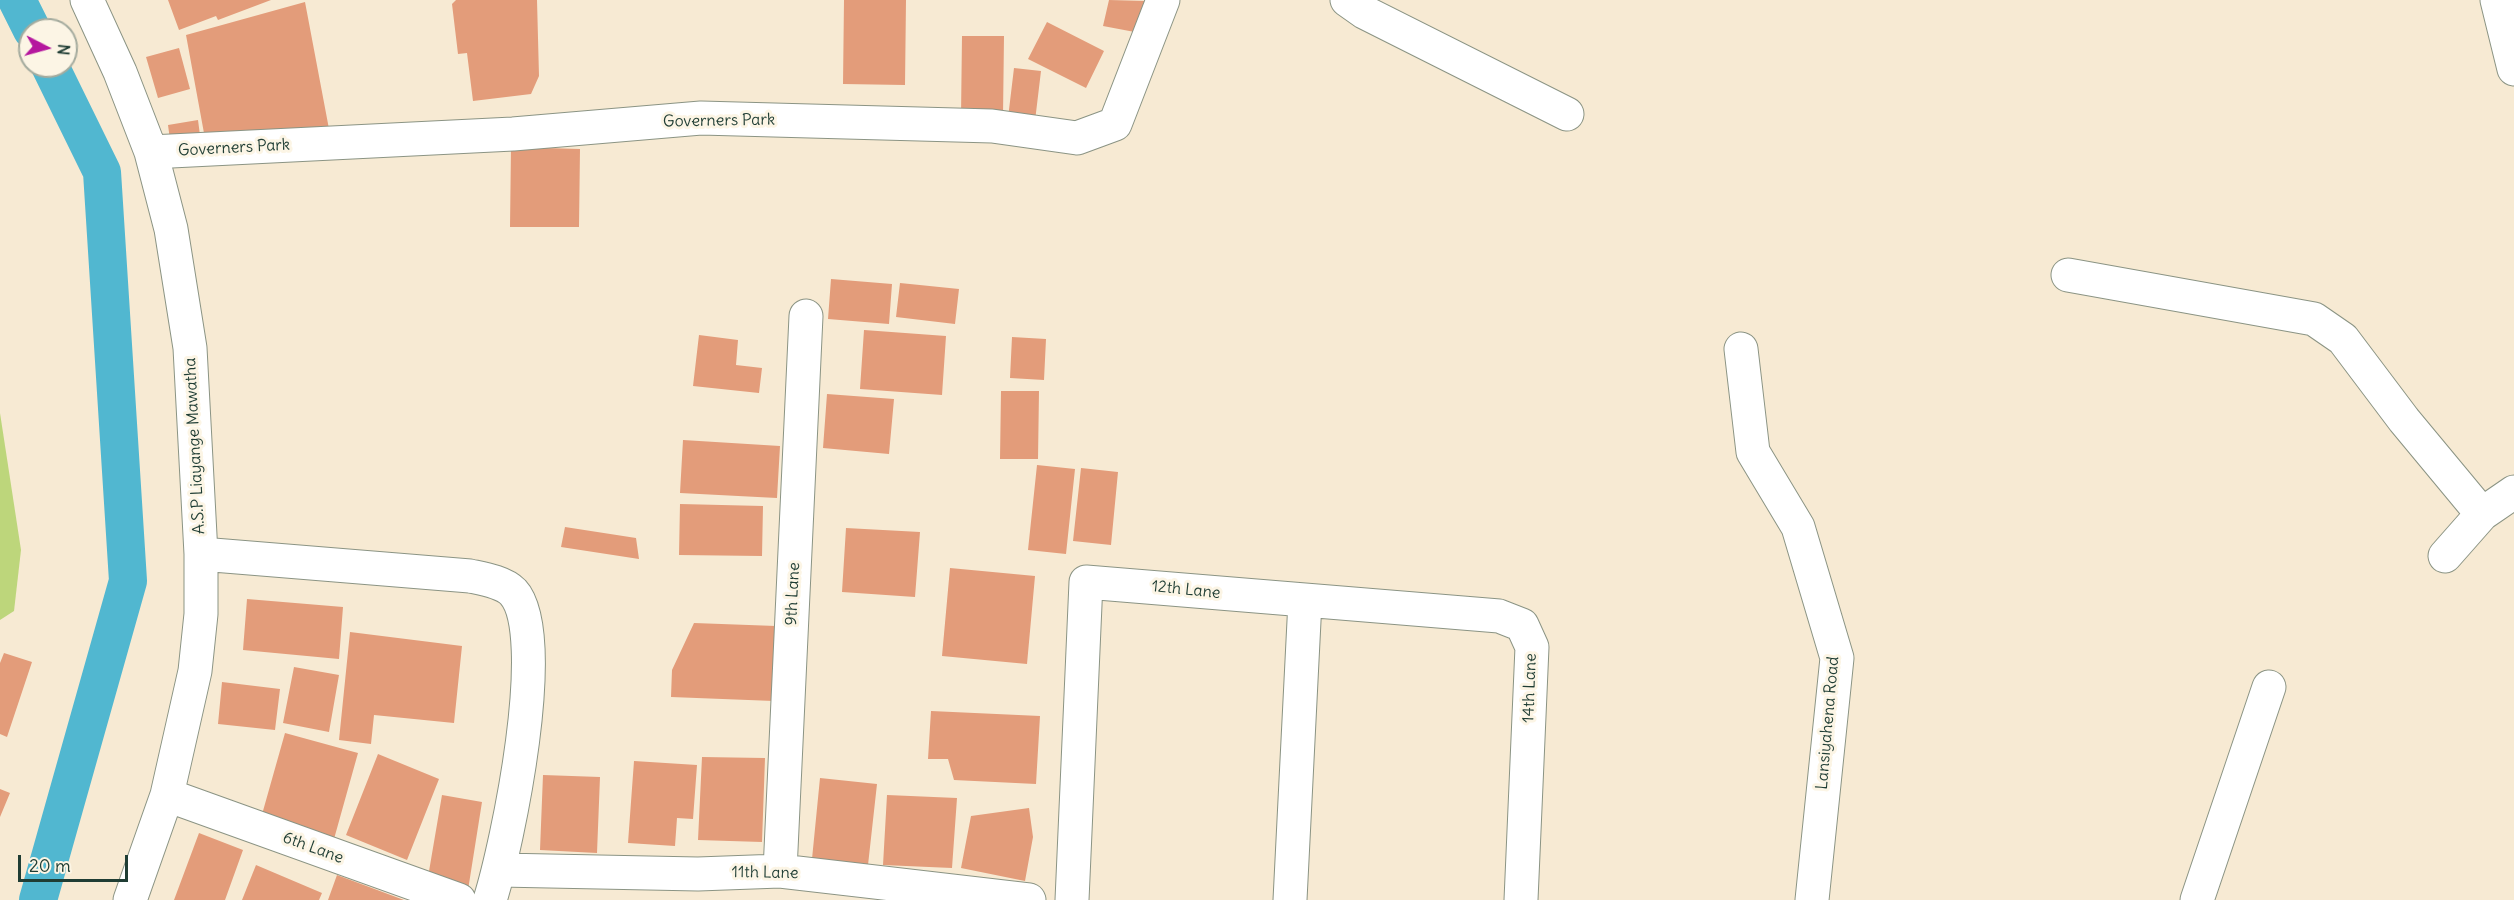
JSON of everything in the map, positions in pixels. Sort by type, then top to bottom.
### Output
[{"type":"street","name":"A.S.P Liayange Mawatha","points":[[87,0],[120,72],[151,152],[171,229],[190,348],[201,554],[201,614],[195,671],[167,795],[130,900]]},
{"type":"street","name":"Governers Park","points":[[151,152],[513,134],[701,118],[992,126],[1077,138],[1115,124],[1163,0]]},
{"type":"street","points":[[1347,0],[1364,12],[1567,114]]},
{"type":"street","points":[[2497,0],[2514,69]]},
{"type":"street","points":[[2068,275],[2314,319],[2343,339],[2404,420],[2482,514]]},
{"type":"street","name":"9th Lane","points":[[780,871],[806,316]]},
{"type":"street","name":"Lansiyahena Road","points":[[1741,349],[1753,452],[1798,527],[1837,658],[1812,900]]},
{"type":"street","points":[[2445,556],[2482,514],[2514,492]]},
{"type":"street","points":[[201,554],[470,576],[495,582],[512,592],[525,614],[529,656],[527,710],[495,885]]},
{"type":"street","name":"12th Lane","points":[[1072,900],[1086,582],[1305,601]]},
{"type":"street","points":[[1290,900],[1305,601]]},
{"type":"street","name":"14th Lane","points":[[1305,601],[1499,616],[1522,625],[1532,647],[1521,900]]},
{"type":"street","points":[[2197,900],[2269,687]]},
{"type":"street","name":"6th Lane","points":[[167,795],[459,900]]},
{"type":"street","name":"11th Lane","points":[[495,885],[697,887],[780,871],[1029,900]]},
{"type":"green space","points":[[0,413],[21,550],[14,611],[0,620]]},
{"type":"building","points":[[168,0],[271,0],[218,20],[216,16],[179,30]]},
{"type":"building","points":[[456,0],[537,0],[539,76],[531,94],[473,101],[467,53],[458,54],[452,4]]},
{"type":"building","points":[[844,0],[906,0],[905,85],[843,84]]},
{"type":"building","points":[[1109,0],[1146,1],[1140,33],[1103,26]]},
{"type":"building","points":[[305,2],[329,129],[206,144],[186,35]]},
{"type":"building","points":[[1047,22],[1104,51],[1086,88],[1028,59]]},
{"type":"building","points":[[962,36],[1004,36],[1003,116],[961,116]]},
{"type":"building","points":[[179,48],[190,89],[158,98],[146,57]]},
{"type":"building","points":[[1014,68],[1041,71],[1035,121],[1008,118]]},
{"type":"building","points":[[198,120],[201,143],[171,147],[168,125]]},
{"type":"building","points":[[511,147],[580,149],[579,227],[510,227]]},
{"type":"building","points":[[831,279],[892,284],[889,324],[828,319]]},
{"type":"building","points":[[900,283],[959,289],[955,324],[896,317]]},
{"type":"building","points":[[864,330],[946,336],[942,395],[860,389]]},
{"type":"building","points":[[699,335],[738,340],[736,365],[762,368],[759,393],[693,386]]},
{"type":"building","points":[[1012,337],[1046,339],[1044,380],[1010,378]]},
{"type":"building","points":[[1001,391],[1039,391],[1038,459],[1000,459]]},
{"type":"building","points":[[827,394],[894,399],[889,454],[823,448]]},
{"type":"building","points":[[683,440],[780,446],[777,498],[680,493]]},
{"type":"building","points":[[1037,465],[1075,469],[1066,554],[1028,550]]},
{"type":"building","points":[[1081,468],[1118,472],[1111,545],[1073,541]]},
{"type":"building","points":[[680,504],[763,506],[762,556],[679,555]]},
{"type":"building","points":[[565,527],[636,538],[639,559],[561,547]]},
{"type":"building","points":[[846,528],[920,532],[915,597],[842,592]]},
{"type":"building","points":[[950,568],[1035,576],[1027,664],[942,656]]},
{"type":"building","points":[[247,599],[343,607],[339,659],[243,650]]},
{"type":"building","points":[[694,623],[776,626],[774,701],[671,697],[672,670]]},
{"type":"building","points":[[350,632],[462,646],[454,723],[374,715],[371,744],[339,740]]},
{"type":"building","points":[[4,653],[32,662],[7,737],[0,734],[0,663]]},
{"type":"building","points":[[294,667],[339,675],[329,732],[283,723]]},
{"type":"building","points":[[222,682],[280,689],[275,730],[218,724]]},
{"type":"building","points":[[931,711],[1040,716],[1036,784],[954,780],[948,759],[928,759]]},
{"type":"building","points":[[285,733],[358,753],[334,839],[261,818]]},
{"type":"building","points":[[378,754],[439,779],[407,860],[346,835]]},
{"type":"building","points":[[702,757],[765,758],[762,842],[698,840]]},
{"type":"building","points":[[634,761],[697,765],[693,819],[677,818],[675,846],[628,843]]},
{"type":"building","points":[[543,775],[600,777],[597,853],[540,850]]},
{"type":"building","points":[[820,778],[877,784],[868,865],[812,859]]},
{"type":"building","points":[[0,789],[10,793],[0,817]]},
{"type":"building","points":[[442,795],[482,802],[468,890],[427,883]]},
{"type":"building","points":[[887,795],[957,798],[952,868],[883,865]]},
{"type":"building","points":[[1029,808],[1033,837],[1025,881],[961,868],[971,816]]},
{"type":"building","points":[[199,833],[243,850],[225,900],[174,900]]},
{"type":"building","points":[[256,865],[322,893],[319,900],[242,900]]},
{"type":"building","points":[[337,875],[404,900],[328,900]]},
{"type":"waterway","points":[[17,0],[26,18]]},
{"type":"waterway","points":[[38,900],[128,581],[102,172],[56,78]]}]
